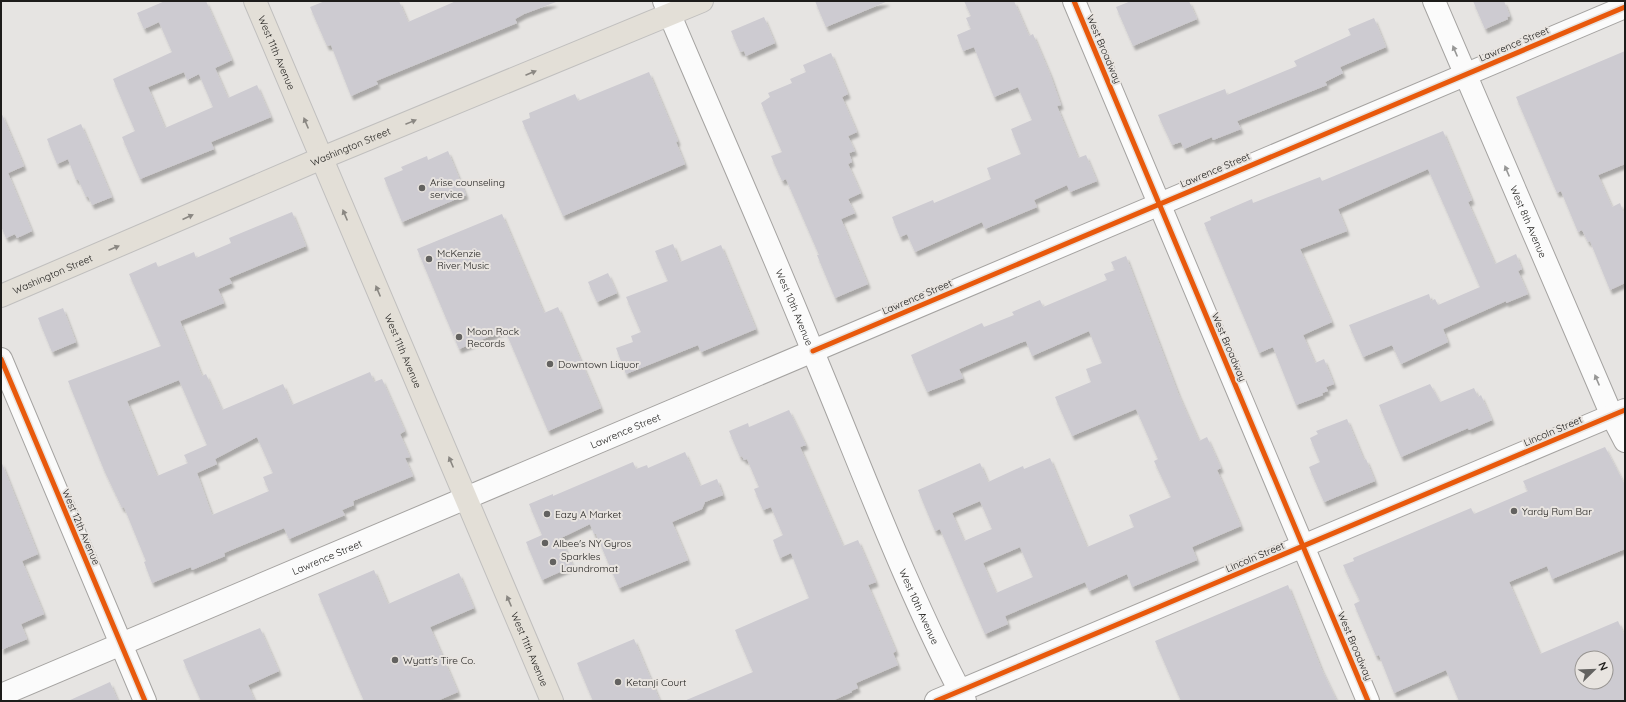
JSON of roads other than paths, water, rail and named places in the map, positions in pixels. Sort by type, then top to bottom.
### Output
[{"type":"main road","name":"West 11th Avenue","points":[[255,1],[552,701]]},
{"type":"main road","name":"Washington Street","points":[[1,296],[667,8],[702,1]]},
{"type":"street","name":"West Broadway","points":[[1074,1],[1368,701]]},
{"type":"street","name":"West 8th Avenue","points":[[1434,1],[1618,413],[1625,441]]},
{"type":"street","name":"Lawrence Street","points":[[1,695],[1625,7]]},
{"type":"street","name":"West 10th Avenue","points":[[667,8],[813,351],[883,522],[943,659],[962,696]]},
{"type":"street","name":"West 12th Avenue","points":[[1,359],[145,701]]},
{"type":"street","name":"Lincoln Street","points":[[936,701],[962,696],[1303,547],[1618,413]]},
{"type":"place","name":"Arise counseling service","points":[[422,188]]},
{"type":"place","name":"McKenzie River Music","points":[[429,259]]},
{"type":"place","name":"Moon Rock Records","points":[[459,337]]},
{"type":"place","name":"Downtown Liquor","points":[[550,364]]},
{"type":"place","name":"Yardy Rum Bar","points":[[1514,511]]},
{"type":"place","name":"Eazy A Market","points":[[547,514]]},
{"type":"place","name":"Albee's NY Gyros","points":[[545,543]]},
{"type":"place","name":"Sparkles Laundromat","points":[[553,562]]},
{"type":"place","name":"Wyatt's Tire Co.","points":[[395,660]]},
{"type":"place","name":"Ketanji Court","points":[[618,682]]}]
